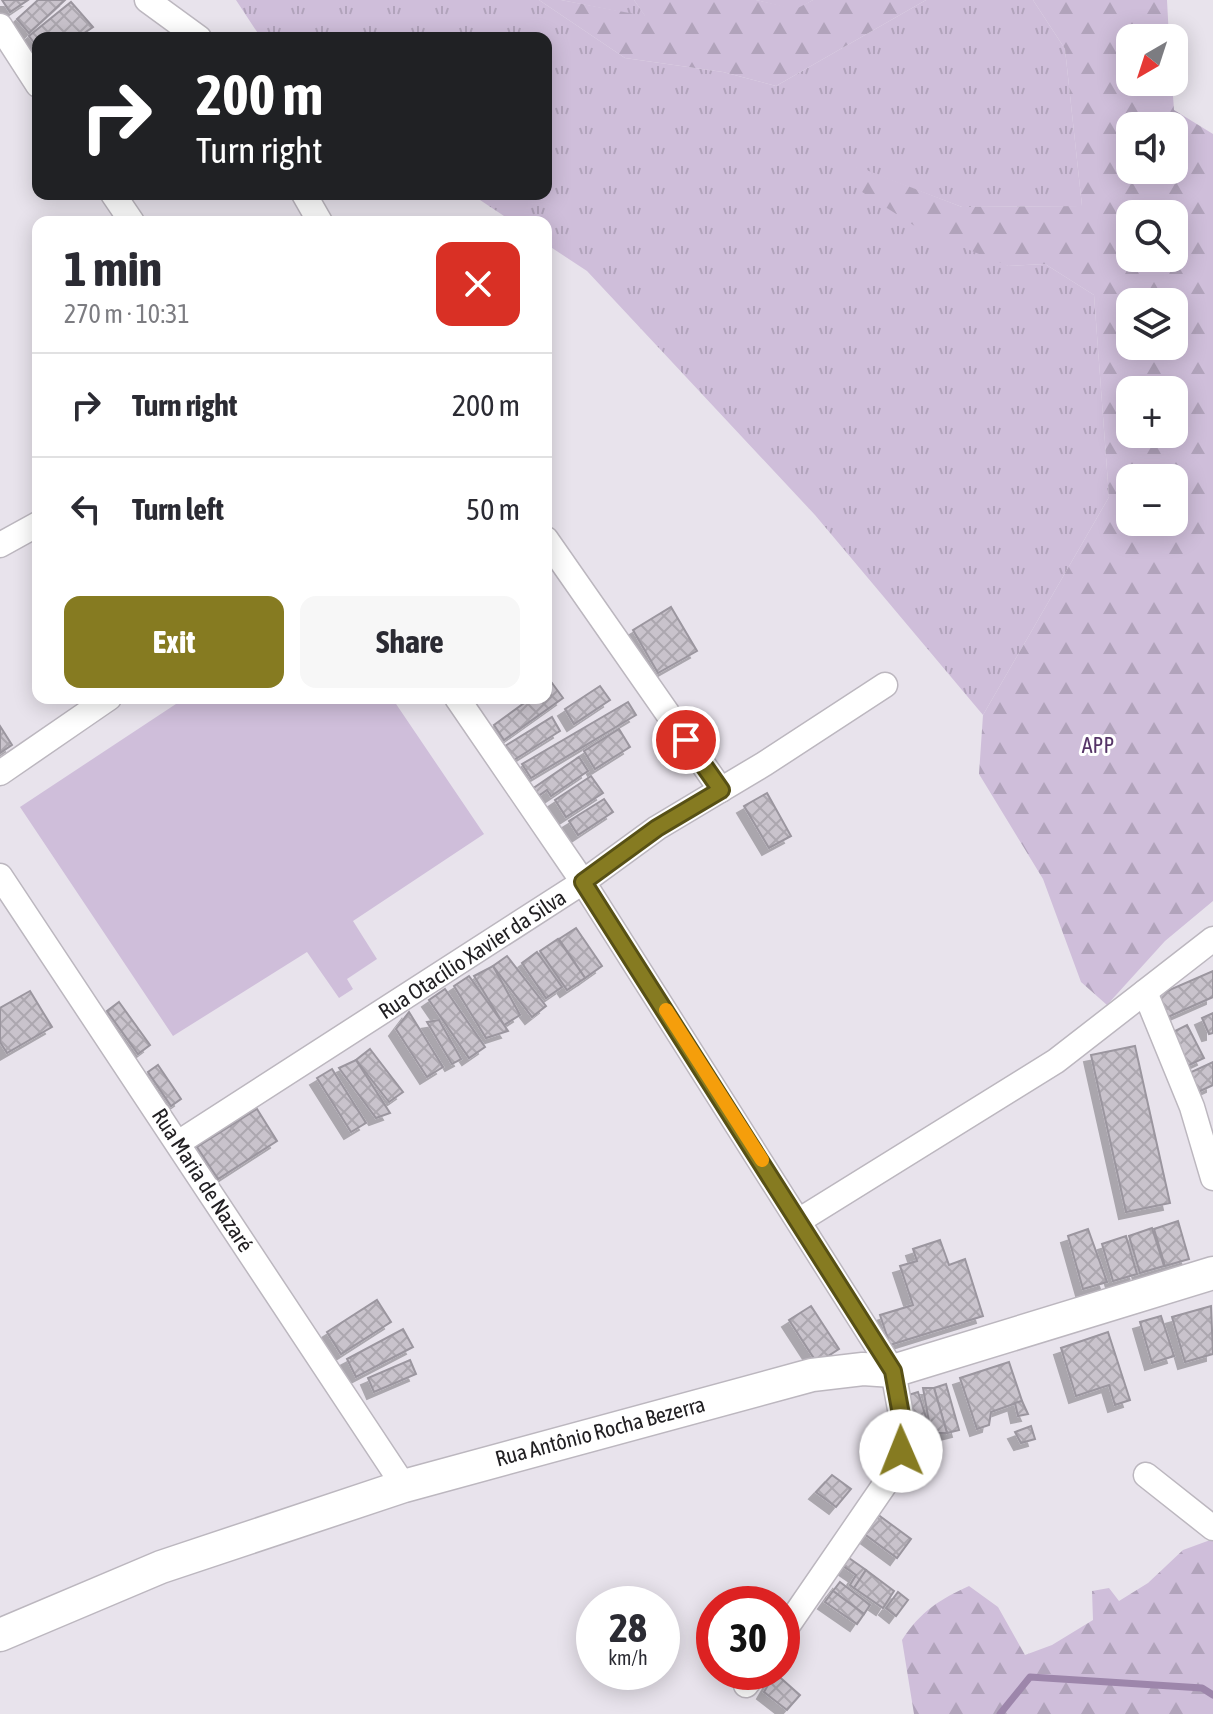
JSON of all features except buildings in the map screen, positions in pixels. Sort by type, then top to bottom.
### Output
[{"type":"street","points":[[147,0],[191,32]]},
{"type":"street","points":[[0,26],[32,76]]},
{"type":"street","points":[[0,545],[32,527]]},
{"type":"street","points":[[552,548],[721,790]]},
{"type":"street","name":"Rua Otacílio Xavier da Silva","points":[[178,1143],[583,882],[657,828],[885,685]]},
{"type":"street","points":[[0,773],[100,704]]},
{"type":"street","points":[[461,704],[583,882],[893,1371],[904,1431],[894,1471],[800,1608]]},
{"type":"street","name":"Rua Maria de Nazaré","points":[[0,876],[404,1486]]},
{"type":"street","points":[[800,1220],[1056,1061],[1213,939]]},
{"type":"street","points":[[1145,992],[1203,1102],[1213,1178]]},
{"type":"street","name":"Rua Antônio Rocha Bezerra","points":[[0,1635],[161,1567],[404,1486],[812,1375],[863,1369],[893,1371],[1213,1273]]},
{"type":"street","points":[[1146,1475],[1213,1528]]},
{"type":"green space","points":[[236,0],[539,0],[625,58],[723,72],[776,86],[926,0],[1033,0],[1065,49],[1082,206],[962,207],[856,167],[1008,266],[1045,264],[1094,295],[1109,497],[983,715],[815,515],[587,271],[552,248],[552,216],[504,216],[480,200],[552,200],[552,32],[257,32]]},
{"type":"green space","points":[[539,0],[561,0],[645,16],[634,0],[756,0],[796,9],[813,0],[926,0],[776,86],[723,72],[625,58]]},
{"type":"green space","points":[[561,0],[634,0],[646,17]]},
{"type":"green space","points":[[756,0],[813,0],[796,10]]},
{"type":"green space","name":"APP","points":[[1033,0],[1167,0],[1168,24],[1116,24],[1116,96],[1173,96],[1174,110],[1177,112],[1116,112],[1116,184],[1188,184],[1188,119],[1213,134],[1213,901],[1165,941],[1107,1005],[1081,982],[1043,879],[979,774],[983,715],[1109,497],[1094,295],[1045,264],[1008,266],[921,230],[859,190],[856,166],[962,207],[1082,206],[1065,49]]},
{"type":"green space","points":[[176,704],[396,704],[484,834],[353,921],[377,959],[347,979],[353,989],[339,998],[307,952],[173,1036],[20,807]]},
{"type":"green space","points":[[1213,1539],[1213,1714],[914,1714],[902,1640],[923,1614],[949,1596],[969,1586],[998,1607],[1025,1655],[1052,1645],[1093,1620],[1092,1591],[1109,1588],[1119,1601],[1148,1583],[1183,1550]]},
{"type":"waterway","points":[[1000,1714],[1030,1677],[1202,1688],[1213,1695]]},
{"type":"slow traffic","points":[[666,1010],[762,1160]]},
{"type":"route","points":[[686,740],[721,790],[657,828],[583,882],[893,1371],[904,1431],[901,1451]]}]
